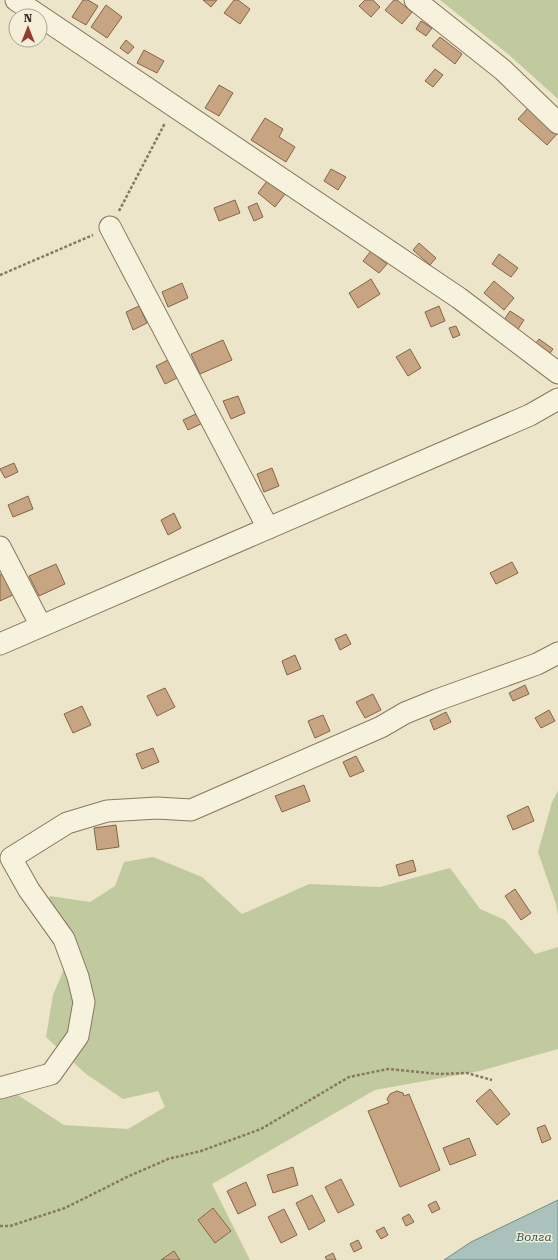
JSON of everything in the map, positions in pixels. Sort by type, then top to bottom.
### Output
[{"type":"street","points":[[16,0],[460,298],[558,373]]},
{"type":"street","points":[[415,0],[503,70],[558,123]]},
{"type":"street","points":[[110,227],[268,528]]},
{"type":"street","points":[[0,644],[530,415],[558,399]]},
{"type":"street","points":[[0,546],[41,626]]},
{"type":"street","points":[[0,1088],[51,1074],[78,1036],[84,1002],[78,977],[64,939],[29,890],[11,858],[67,824],[107,811],[157,808],[191,810],[381,727],[405,713],[536,664],[558,653]]},
{"type":"path","points":[[0,275],[110,227],[174,106]]},
{"type":"path","points":[[0,1226],[10,1226],[65,1208],[129,1176],[168,1159],[201,1151],[261,1128],[349,1077],[388,1069],[439,1074],[466,1074],[492,1080]]},
{"type":"green space","points":[[440,0],[558,0],[558,99],[508,54]]},
{"type":"green space","points":[[558,791],[558,916],[556,904],[538,852],[552,802]]},
{"type":"green space","points":[[153,857],[202,877],[242,914],[309,884],[380,887],[450,868],[480,909],[505,920],[535,954],[558,947],[558,1049],[480,1071],[375,1090],[212,1184],[250,1260],[0,1260],[0,1093],[10,1090],[64,1125],[128,1129],[165,1107],[158,1091],[123,1099],[86,1074],[46,1037],[53,995],[68,960],[40,919],[50,896],[90,902],[115,886],[124,862]]},
{"type":"water","name":"Волга","points":[[558,1200],[558,1260],[444,1260],[471,1242]]},
{"type":"building","points":[[83,0],[88,0],[98,6],[86,25],[72,17]]},
{"type":"building","points":[[203,0],[217,0],[211,7]]},
{"type":"building","points":[[234,0],[238,0],[250,9],[240,24],[224,13]]},
{"type":"building","points":[[365,0],[373,0],[380,7],[371,17],[359,6]]},
{"type":"building","points":[[394,0],[397,0],[412,12],[402,24],[385,10]]},
{"type":"building","points":[[106,5],[122,17],[107,38],[91,27]]},
{"type":"building","points":[[421,21],[432,28],[426,36],[416,29]]},
{"type":"building","points":[[440,37],[462,54],[455,64],[432,46]]},
{"type":"building","points":[[126,40],[134,47],[128,54],[120,48]]},
{"type":"building","points":[[144,50],[164,61],[157,73],[137,63]]},
{"type":"building","points":[[435,69],[443,75],[433,87],[425,81]]},
{"type":"building","points":[[219,85],[233,93],[219,116],[205,108]]},
{"type":"building","points":[[528,108],[557,134],[547,145],[518,119]]},
{"type":"building","points":[[265,118],[283,129],[279,137],[295,147],[286,162],[251,140]]},
{"type":"building","points":[[331,169],[346,177],[338,190],[324,181]]},
{"type":"building","points":[[267,181],[285,194],[275,207],[258,193]]},
{"type":"building","points":[[235,200],[240,213],[219,221],[214,208]]},
{"type":"building","points":[[257,203],[263,217],[254,221],[248,207]]},
{"type":"building","points":[[419,243],[436,258],[430,265],[413,250]]},
{"type":"building","points":[[371,251],[387,264],[379,273],[363,261]]},
{"type":"building","points":[[499,254],[518,268],[511,277],[492,264]]},
{"type":"building","points":[[371,279],[380,294],[358,308],[349,293]]},
{"type":"building","points":[[494,281],[514,298],[504,310],[484,293]]},
{"type":"building","points":[[182,283],[188,298],[168,307],[162,292]]},
{"type":"building","points":[[139,306],[147,323],[133,330],[126,312]]},
{"type":"building","points":[[439,306],[445,321],[431,327],[425,312]]},
{"type":"building","points":[[510,311],[524,320],[516,332],[502,323]]},
{"type":"building","points":[[456,326],[460,335],[453,338],[449,328]]},
{"type":"building","points":[[539,339],[553,349],[547,357],[533,347]]},
{"type":"building","points":[[223,340],[232,360],[200,374],[191,354]]},
{"type":"building","points":[[410,349],[421,368],[408,376],[396,357]]},
{"type":"building","points":[[170,359],[179,377],[165,384],[156,366]]},
{"type":"building","points":[[238,396],[245,413],[231,419],[223,401]]},
{"type":"building","points":[[200,412],[205,422],[188,430],[183,420]]},
{"type":"building","points":[[14,463],[18,472],[5,478],[0,469]]},
{"type":"building","points":[[272,468],[279,486],[264,492],[257,474]]},
{"type":"building","points":[[28,496],[33,509],[13,517],[8,505]]},
{"type":"building","points":[[174,513],[181,528],[168,535],[161,520]]},
{"type":"building","points":[[512,562],[518,573],[496,584],[490,573]]},
{"type":"building","points":[[56,564],[65,584],[39,596],[29,576]]},
{"type":"building","points":[[4,573],[15,594],[0,601],[0,575]]},
{"type":"building","points":[[346,634],[351,644],[340,650],[335,639]]},
{"type":"building","points":[[295,655],[301,669],[287,675],[282,661]]},
{"type":"building","points":[[525,685],[529,694],[513,701],[509,693]]},
{"type":"building","points":[[165,688],[175,707],[157,716],[147,696]]},
{"type":"building","points":[[373,694],[381,710],[365,718],[356,702]]},
{"type":"building","points":[[82,706],[91,725],[73,733],[64,714]]},
{"type":"building","points":[[549,710],[555,721],[541,728],[535,718]]},
{"type":"building","points":[[446,712],[451,722],[434,730],[430,720]]},
{"type":"building","points":[[323,715],[330,731],[315,738],[308,721]]},
{"type":"building","points":[[153,748],[159,762],[142,769],[136,754]]},
{"type":"building","points":[[356,756],[364,771],[350,777],[343,762]]},
{"type":"building","points":[[304,785],[310,801],[282,812],[275,796]]},
{"type":"building","points":[[528,806],[534,821],[513,830],[507,816]]},
{"type":"building","points":[[116,825],[119,847],[97,850],[94,828]]},
{"type":"building","points":[[413,860],[416,871],[399,876],[396,865]]},
{"type":"building","points":[[515,889],[531,913],[521,920],[505,896]]},
{"type":"building","points":[[490,1089],[510,1114],[497,1125],[476,1101]]},
{"type":"building","points":[[397,1091],[403,1093],[404,1096],[409,1094],[440,1170],[400,1187],[368,1111],[389,1103],[387,1099],[390,1094]]},
{"type":"building","points":[[545,1125],[551,1139],[542,1143],[537,1128]]},
{"type":"building","points":[[469,1138],[476,1155],[450,1165],[443,1148]]},
{"type":"building","points":[[293,1167],[298,1185],[273,1193],[267,1175]]},
{"type":"building","points":[[341,1179],[354,1205],[338,1213],[325,1187]]},
{"type":"building","points":[[246,1182],[256,1205],[238,1214],[227,1191]]},
{"type":"building","points":[[312,1195],[325,1221],[309,1230],[296,1203]]},
{"type":"building","points":[[436,1201],[440,1209],[432,1213],[428,1205]]},
{"type":"building","points":[[213,1208],[231,1231],[215,1243],[198,1220]]},
{"type":"building","points":[[284,1209],[297,1235],[281,1243],[268,1217]]},
{"type":"building","points":[[409,1214],[414,1222],[406,1226],[402,1218]]},
{"type":"building","points":[[384,1227],[388,1235],[381,1239],[376,1231]]},
{"type":"building","points":[[358,1240],[362,1248],[354,1252],[350,1244]]},
{"type":"building","points":[[174,1251],[180,1260],[161,1260]]},
{"type":"building","points":[[333,1253],[336,1260],[327,1260],[325,1257]]}]
